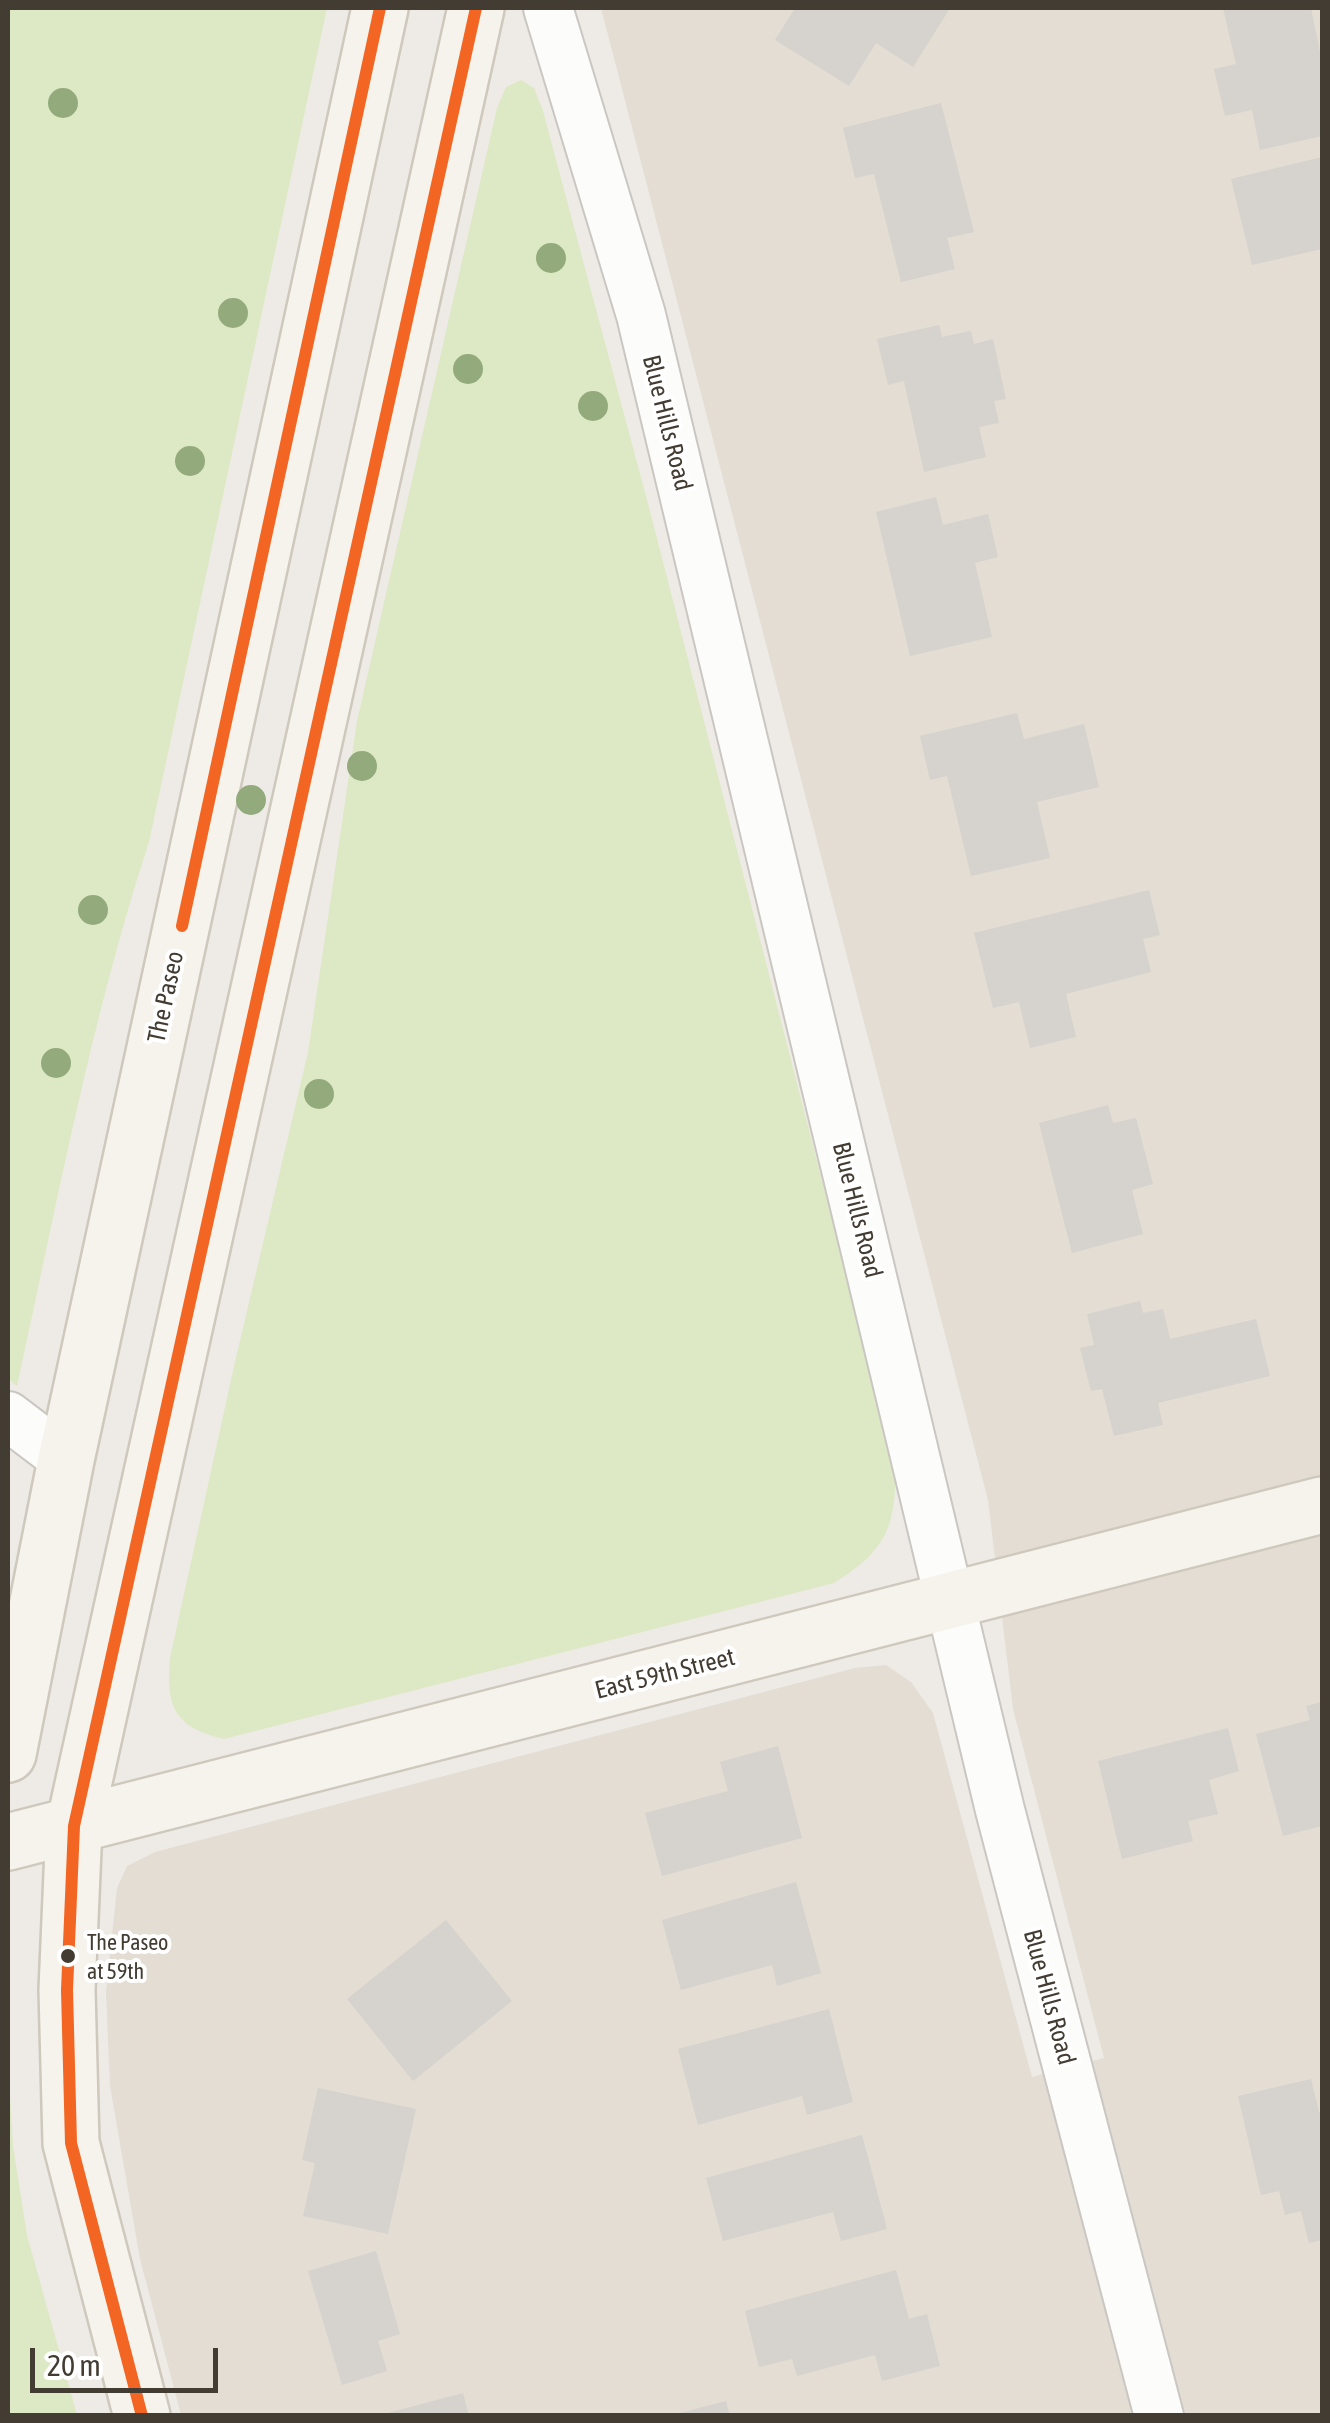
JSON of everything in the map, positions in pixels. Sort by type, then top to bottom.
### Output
[{"type":"main road","name":"The Paseo","points":[[8,1754],[66,1460],[380,8]]},
{"type":"main road","points":[[142,2416],[71,2143],[68,1990],[74,1826],[476,8]]},
{"type":"main road","name":"East 59th Street","points":[[8,1842],[1322,1505]]},
{"type":"street","name":"Blue Hills Road","points":[[548,8],[641,315],[1000,1810],[1158,2416]]},
{"type":"street","points":[[8,1416],[66,1460]]},
{"type":"shaded area","points":[[601,8],[1322,8],[1322,2415],[181,2415],[140,2259],[110,2086],[106,1992],[117,1888],[127,1866],[155,1852],[855,1668],[886,1665],[911,1682],[933,1713],[1032,2077],[1104,2058],[1013,1709],[988,1500]]},
{"type":"green space","points":[[8,8],[327,8],[149,842],[92,1044],[17,1386],[8,1379]]},
{"type":"green space","points":[[521,80],[534,88],[543,111],[651,515],[895,1465],[894,1505],[877,1548],[834,1583],[224,1739],[194,1728],[177,1712],[170,1690],[170,1658],[308,1052],[357,721],[497,108],[506,87]]},
{"type":"green space","points":[[8,2059],[13,2146],[27,2235],[77,2415],[8,2415]]},
{"type":"building","points":[[795,8],[950,8],[913,67],[876,43],[849,86],[775,40]]},
{"type":"building","points":[[1223,8],[1311,8],[1322,62],[1322,136],[1260,150],[1252,110],[1225,116],[1214,69],[1236,64]]},
{"type":"building","points":[[941,103],[974,232],[947,238],[955,269],[901,282],[874,174],[855,178],[843,128]]},
{"type":"building","points":[[1322,157],[1322,249],[1252,265],[1231,179]]},
{"type":"building","points":[[939,325],[942,337],[971,331],[974,344],[993,339],[1006,399],[994,401],[999,423],[979,427],[986,457],[924,472],[904,381],[888,385],[877,339]]},
{"type":"building","points":[[936,497],[943,525],[988,514],[998,557],[975,563],[992,637],[910,656],[876,512]]},
{"type":"building","points":[[1017,713],[1024,739],[1084,724],[1099,787],[1037,802],[1050,858],[971,876],[947,776],[930,780],[920,736]]},
{"type":"building","points":[[1149,890],[1160,935],[1143,939],[1151,972],[1066,994],[1076,1037],[1030,1048],[1019,1002],[993,1008],[974,933]]},
{"type":"building","points":[[1108,1105],[1113,1123],[1136,1118],[1153,1184],[1132,1190],[1143,1234],[1072,1253],[1039,1123]]},
{"type":"building","points":[[1140,1301],[1143,1313],[1163,1309],[1170,1339],[1256,1319],[1270,1376],[1158,1403],[1163,1425],[1114,1436],[1102,1389],[1091,1391],[1080,1348],[1094,1345],[1087,1314]]},
{"type":"building","points":[[1322,1702],[1322,1826],[1283,1836],[1256,1734],[1310,1720],[1306,1706]]},
{"type":"building","points":[[1228,1728],[1239,1771],[1209,1780],[1218,1814],[1188,1821],[1193,1841],[1122,1859],[1098,1761]]},
{"type":"building","points":[[778,1746],[802,1838],[662,1876],[645,1813],[728,1791],[720,1762]]},
{"type":"building","points":[[796,1882],[821,1973],[777,1986],[772,1965],[681,1990],[662,1920]]},
{"type":"building","points":[[446,1920],[512,2001],[413,2081],[347,1999]]},
{"type":"building","points":[[829,2009],[853,2102],[807,2115],[802,2096],[698,2125],[678,2049]]},
{"type":"building","points":[[1311,2079],[1322,2112],[1322,2240],[1309,2243],[1301,2211],[1285,2215],[1279,2191],[1261,2195],[1238,2096]]},
{"type":"building","points":[[318,2088],[416,2109],[388,2234],[303,2216],[315,2163],[302,2160]]},
{"type":"building","points":[[862,2135],[887,2229],[841,2241],[833,2212],[723,2241],[706,2178]]},
{"type":"building","points":[[376,2251],[400,2334],[378,2341],[387,2371],[342,2385],[308,2271]]},
{"type":"building","points":[[896,2270],[909,2319],[927,2314],[940,2366],[882,2381],[875,2355],[797,2376],[792,2359],[759,2367],[745,2311]]},
{"type":"building","points":[[463,2393],[469,2416],[384,2416],[384,2414]]},
{"type":"building","points":[[726,2401],[730,2416],[676,2416],[676,2414]]},
{"type":"transit line","points":[[182,926],[380,8]]},
{"type":"transit line","points":[[142,2416],[71,2143],[67,1990],[74,1826],[476,8]]},
{"type":"place","name":"The Paseo at 59th","points":[[68,1956]]}]
